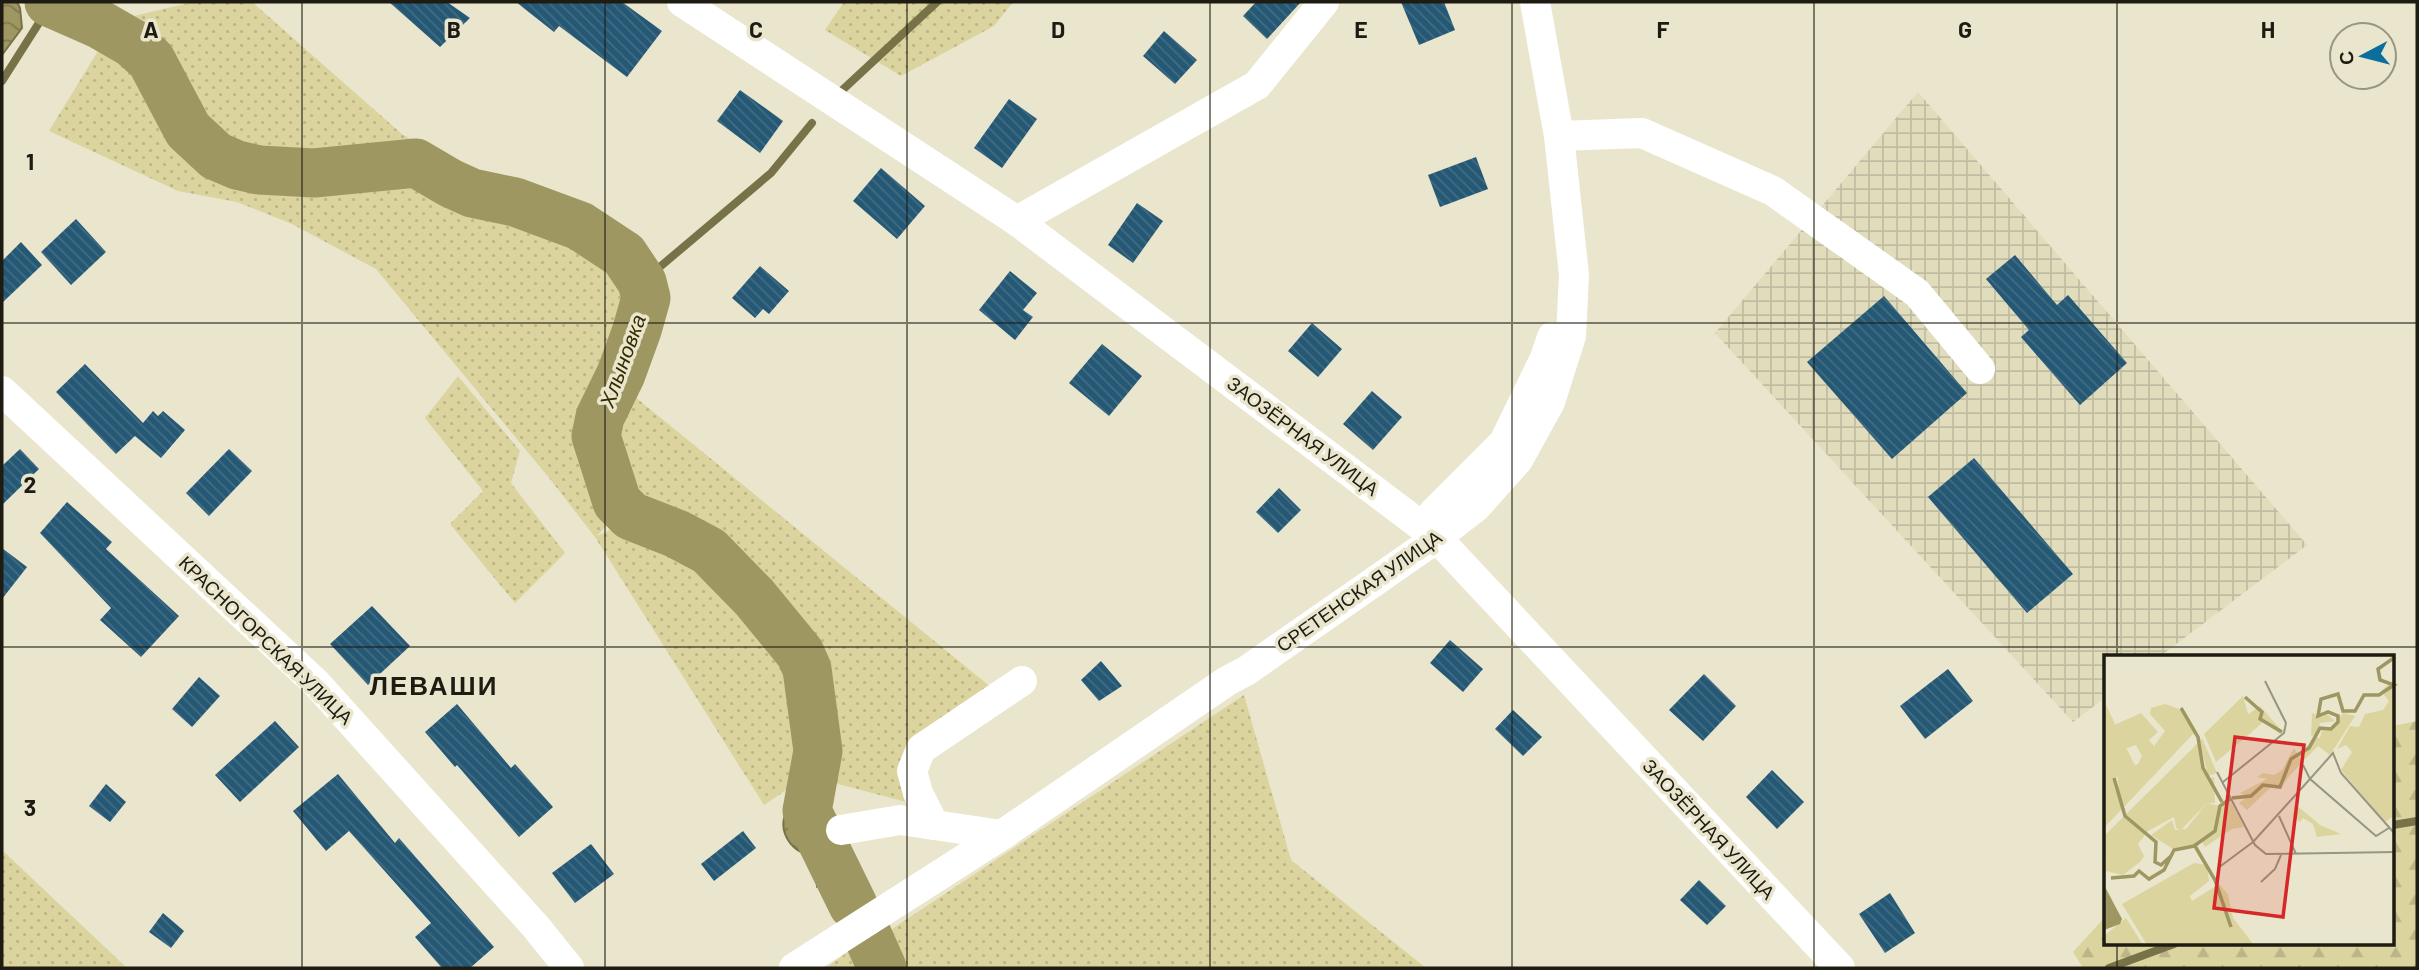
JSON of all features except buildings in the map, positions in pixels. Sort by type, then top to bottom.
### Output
[{"type":"street","name":"ЗАОЗЁРНАЯ УЛИЦА","points":[[682,2],[1017,220],[1434,525],[1840,968]]},
{"type":"street","points":[[1017,220],[1257,85],[1324,2]]},
{"type":"street","points":[[1434,525],[1504,442],[1545,358],[1559,315],[1561,280],[1517,2]]},
{"type":"street","name":"СРЕТЕНСКАЯ УЛИЦА","points":[[794,968],[1002,835],[1257,663],[1434,525],[1476,507],[1518,460],[1550,402],[1571,336],[1574,275],[1559,136],[1535,2]]},
{"type":"street","points":[[1559,136],[1642,133],[1773,191],[1917,293],[1980,369]]},
{"type":"street","name":"КРАСНОГОРСКАЯ УЛИЦА","points":[[2,391],[316,683],[537,927],[569,968]]},
{"type":"street","points":[[934,825],[918,793],[912,771],[921,749],[1022,681]]},
{"type":"street","points":[[841,830],[900,820],[1002,835]]},
{"type":"shaded area","points":[[1918,92],[2307,545],[2162,655],[2104,655],[2104,699],[2073,722],[1715,333]]},
{"type":"green space","points":[[193,2],[252,2],[403,135],[527,197],[604,253],[634,291],[579,430],[616,515],[597,536],[619,526],[684,546],[724,572],[785,650],[804,686],[807,776],[764,805],[595,537],[376,269],[292,224],[237,202],[178,191],[49,131],[117,20]]},
{"type":"green space","points":[[844,2],[1013,2],[994,26],[901,76],[825,30]]},
{"type":"green space","points":[[458,376],[520,451],[511,483],[565,553],[515,603],[450,524],[483,491],[425,418]]},
{"type":"green space","points":[[629,392],[992,688],[921,740],[918,805],[834,783],[807,648],[714,542],[635,507],[613,417]]},
{"type":"green space","points":[[1244,695],[1291,860],[1426,968],[905,968],[889,931]]},
{"type":"green space","points":[[2417,721],[2417,968],[2083,968],[2073,952],[2104,918],[2104,946],[2394,946],[2394,726]]},
{"type":"green space","points":[[2,850],[127,968],[2,968]]},
{"type":"green space","points":[[865,939],[874,968],[826,968]]},
{"type":"water","points":[[2,2],[17,2],[22,28],[2,55]]},
{"type":"water","points":[[811,793],[822,831],[832,851],[834,869],[817,886],[815,856],[801,852],[793,846],[783,826],[787,813],[800,804],[799,794]]},
{"type":"waterway","name":"Хлыновка","points":[[49,2],[99,24],[132,43],[151,60],[188,130],[216,156],[259,170],[314,173],[416,163],[472,193],[515,202],[580,226],[624,255],[642,282],[646,298],[621,374],[600,417],[596,436],[617,502],[631,516],[677,534],[709,551],[754,597],[800,653],[807,669],[818,751],[807,811],[853,905]]},
{"type":"waterway","points":[[837,95],[937,2]]},
{"type":"waterway","points":[[2,81],[51,4]]},
{"type":"waterway","points":[[642,282],[771,173],[812,123]]},
{"type":"waterway","points":[[2394,825],[2417,821]]},
{"type":"waterway","name":"Хлыновка","points":[[866,932],[882,968]]},
{"type":"waterway","points":[[2109,968],[2169,946]]},
{"type":"district","name":"ЛЕВАШИ","points":[[434,686]]}]
